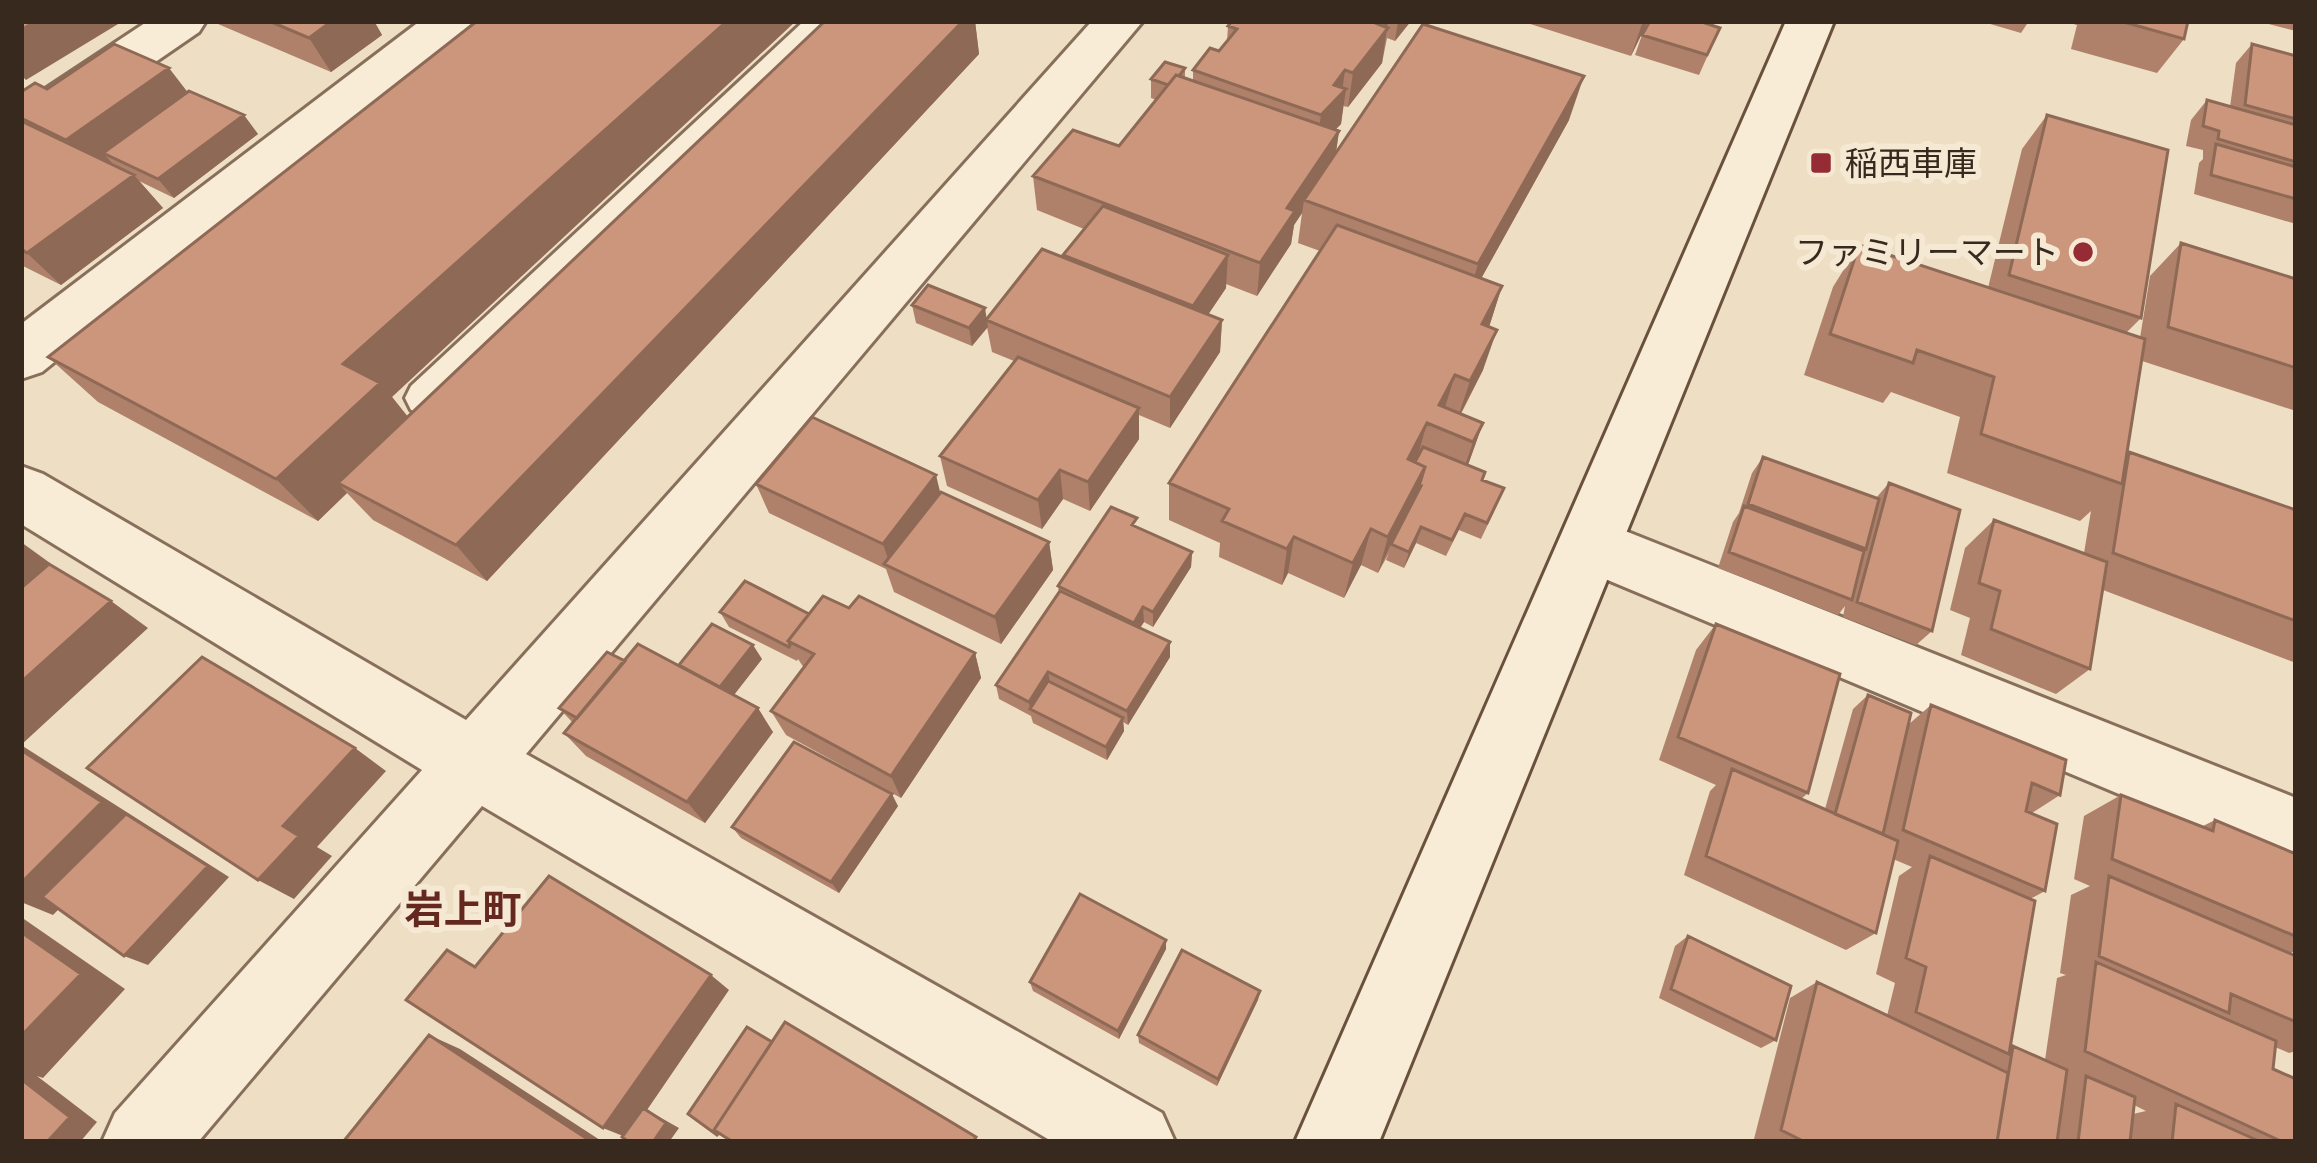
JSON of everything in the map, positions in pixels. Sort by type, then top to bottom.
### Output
[{"type":"street","points":[[21,130],[182,21]]},
{"type":"street","points":[[21,356],[452,21]]},
{"type":"street","points":[[145,1142],[1119,21]]},
{"type":"street","points":[[1337,1142],[1810,21]]},
{"type":"street","points":[[21,492],[476,764],[1133,1142]]},
{"type":"street","points":[[1590,544],[2296,833]]},
{"type":"lane","points":[[427,398],[825,21]]},
{"type":"building","points":[[269,21],[332,21],[309,38]]},
{"type":"building","points":[[477,21],[727,21],[343,364],[380,383],[276,479],[48,357]]},
{"type":"building","points":[[825,21],[963,21],[456,545],[338,483]]},
{"type":"building","points":[[1232,21],[1377,21],[1388,28],[1353,73],[1345,70],[1334,85],[1346,89],[1321,115],[1193,70],[1210,48],[1219,51],[1237,29],[1228,26]]},
{"type":"building","points":[[1650,21],[1699,21],[1720,28],[1707,55],[1642,35]]},
{"type":"building","points":[[2120,21],[2188,21],[2184,39]]},
{"type":"building","points":[[1423,24],[1584,76],[1478,264],[1304,200]]},
{"type":"building","points":[[114,44],[169,68],[66,140],[21,118],[21,92],[35,83],[47,89]]},
{"type":"building","points":[[2252,44],[2296,56],[2296,119],[2245,105]]},
{"type":"building","points":[[1165,62],[1185,68],[1168,85],[1151,79]]},
{"type":"building","points":[[1176,75],[1339,131],[1287,208],[1295,211],[1260,263],[1033,176],[1073,130],[1119,146]]},
{"type":"building","points":[[189,91],[244,115],[158,179],[103,153]]},
{"type":"building","points":[[2207,100],[2296,125],[2296,162],[2218,139],[2219,131],[2203,126]]},
{"type":"building","points":[[2047,115],[2168,150],[2141,318],[2009,275]]},
{"type":"building","points":[[21,121],[134,175],[27,253],[21,249]]},
{"type":"building","points":[[2216,144],[2296,167],[2296,199],[2211,175]]},
{"type":"building","points":[[1103,206],[1228,255],[1193,306],[1063,255]]},
{"type":"building","points":[[1337,225],[1502,286],[1482,324],[1497,330],[1470,381],[1455,375],[1439,405],[1483,423],[1473,442],[1427,423],[1408,459],[1425,467],[1388,537],[1371,529],[1353,563],[1294,537],[1287,549],[1222,521],[1229,509],[1169,483]]},
{"type":"building","points":[[2181,243],[2296,279],[2296,368],[2168,327]]},
{"type":"building","points":[[1859,245],[2145,339],[2122,484],[1981,434],[1994,377],[1917,350],[1913,363],[1830,334]]},
{"type":"building","points":[[1042,249],[1222,320],[1170,397],[986,320]]},
{"type":"building","points":[[928,285],[985,308],[969,328],[912,305]]},
{"type":"building","points":[[1018,357],[1139,408],[1088,482],[1060,470],[1038,500],[940,456]]},
{"type":"building","points":[[812,417],[936,475],[883,544],[756,484]]},
{"type":"building","points":[[1423,447],[1485,472],[1482,480],[1504,488],[1487,523],[1465,514],[1452,540],[1421,527],[1409,552],[1391,544],[1421,486],[1425,467],[1415,462]]},
{"type":"building","points":[[2129,452],[2296,510],[2296,621],[2113,553]]},
{"type":"building","points":[[1763,457],[1879,499],[1866,549],[1748,504]]},
{"type":"building","points":[[1889,483],[1960,510],[1932,631],[1857,602]]},
{"type":"building","points":[[941,492],[1049,542],[995,617],[884,564]]},
{"type":"building","points":[[1744,506],[1864,551],[1852,600],[1729,552]]},
{"type":"building","points":[[1111,507],[1137,518],[1132,525],[1192,552],[1153,612],[1143,607],[1134,623],[1058,586]]},
{"type":"building","points":[[1994,520],[2107,562],[2090,669],[1991,629],[2000,591],[1979,583]]},
{"type":"building","points":[[49,564],[111,601],[21,682],[21,588]]},
{"type":"building","points":[[745,581],[809,614],[788,641],[789,647],[720,612]]},
{"type":"building","points":[[1060,591],[1170,642],[1127,711],[1048,672],[1029,702],[996,685]]},
{"type":"building","points":[[823,596],[849,608],[859,596],[975,653],[891,776],[771,711],[814,654],[788,641]]},
{"type":"building","points":[[712,624],[753,645],[720,687],[679,665]]},
{"type":"building","points":[[1716,624],[1840,674],[1808,793],[1678,737]]},
{"type":"building","points":[[638,644],[758,708],[687,802],[564,733]]},
{"type":"building","points":[[607,652],[625,661],[577,718],[559,708]]},
{"type":"building","points":[[202,657],[355,748],[283,826],[299,836],[258,880],[87,768]]},
{"type":"building","points":[[1048,681],[1123,718],[1106,747],[1030,709]]},
{"type":"building","points":[[1868,695],[1911,713],[1883,834],[1835,814]]},
{"type":"building","points":[[1931,705],[2066,760],[2060,795],[2032,783],[2026,811],[2057,824],[2045,891],[1903,830]]},
{"type":"building","points":[[794,742],[892,794],[831,882],[732,827]]},
{"type":"building","points":[[21,750],[102,802],[21,883]]},
{"type":"building","points":[[1732,769],[1898,841],[1876,933],[1706,856]]},
{"type":"building","points":[[2121,795],[2213,831],[2215,820],[2296,854],[2295,936],[2112,859]]},
{"type":"building","points":[[126,814],[208,866],[124,956],[42,897]]},
{"type":"building","points":[[1930,856],[2035,901],[2009,1054],[1916,1012],[1926,967],[1906,958]]},
{"type":"building","points":[[549,876],[711,975],[603,1128],[406,1000],[447,950],[475,967]]},
{"type":"building","points":[[2109,876],[2296,956],[2296,1022],[2231,994],[2229,1013],[2099,956]]},
{"type":"building","points":[[1080,894],[1166,940],[1118,1031],[1030,982]]},
{"type":"building","points":[[21,932],[81,974],[21,1036]]},
{"type":"building","points":[[1688,936],[1791,986],[1776,1040],[1671,989]]},
{"type":"building","points":[[1182,950],[1260,991],[1218,1079],[1138,1035]]},
{"type":"building","points":[[2096,962],[2276,1041],[2273,1069],[2296,1079],[2296,1142],[2283,1142],[2085,1051]]},
{"type":"building","points":[[1817,982],[2008,1073],[1997,1142],[1805,1142],[1781,1130]]},
{"type":"building","points":[[785,1022],[976,1137],[973,1142],[733,1142],[714,1130]]},
{"type":"building","points":[[747,1027],[772,1042],[714,1130],[717,1135],[688,1114]]},
{"type":"building","points":[[429,1035],[592,1142],[343,1142]]},
{"type":"building","points":[[2013,1046],[2067,1070],[2057,1142],[1997,1142]]},
{"type":"building","points":[[2086,1076],[2135,1097],[2130,1142],[2078,1142]]},
{"type":"building","points":[[21,1079],[70,1117],[47,1142],[21,1142]]},
{"type":"building","points":[[2176,1104],[2261,1142],[2172,1142]]},
{"type":"building","points":[[643,1108],[666,1123],[653,1142],[629,1142],[622,1137]]},
{"type":"place","name":"稲西車庫","points":[[1821,163]]},
{"type":"place","name":"ファミリーマート","points":[[2083,252]]},
{"type":"district","name":"岩上町","points":[[463,909]]}]
